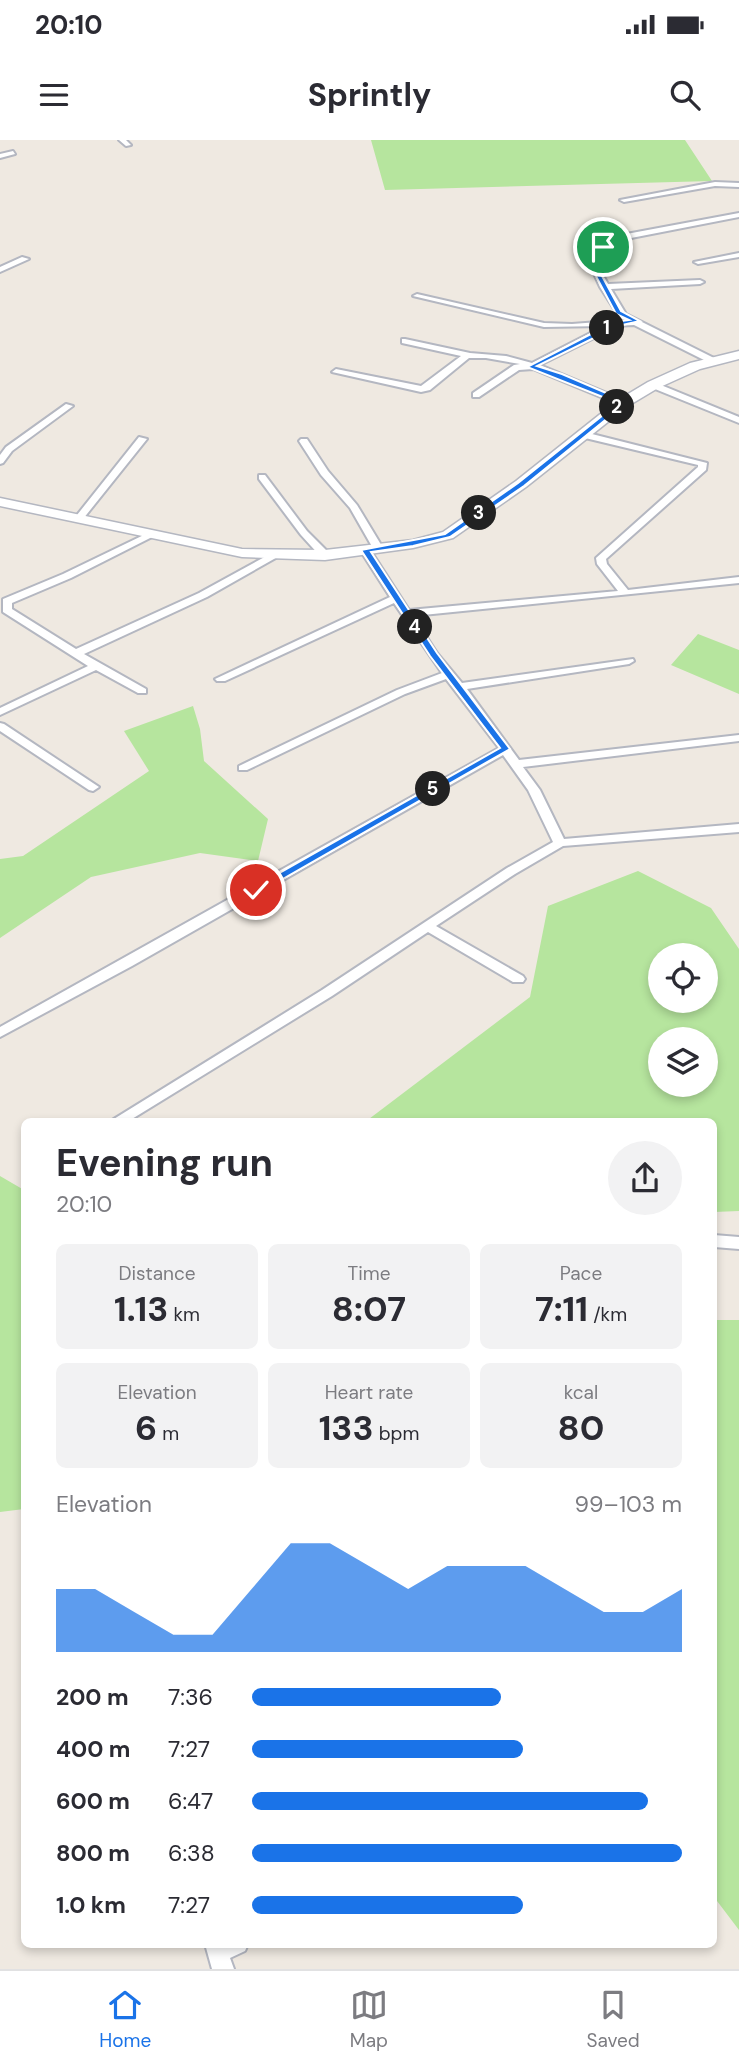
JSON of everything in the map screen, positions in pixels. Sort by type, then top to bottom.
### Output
[{"type":"street","points":[[0,156],[13,153]]},
{"type":"street","points":[[624,200],[715,184],[739,186]]},
{"type":"street","points":[[713,360],[618,312],[590,260],[612,242],[739,215]]},
{"type":"street","points":[[698,262],[739,255]]},
{"type":"street","points":[[0,270],[26,259]]},
{"type":"street","points":[[604,287],[701,282]]},
{"type":"street","points":[[417,296],[544,325],[616,324],[636,321]]},
{"type":"street","points":[[476,395],[517,367],[530,367],[616,324]]},
{"type":"street","points":[[405,341],[470,355],[504,359],[560,375],[623,403]]},
{"type":"street","points":[[336,372],[421,389],[427,388],[454,364],[470,355]]},
{"type":"street","points":[[0,502],[242,553],[325,555],[447,535],[521,485],[623,403],[653,385],[713,360],[738,356]]},
{"type":"street","points":[[653,385],[739,421]]},
{"type":"street","points":[[0,461],[9,449],[69,406]]},
{"type":"street","points":[[584,435],[702,463],[702,468],[601,558],[601,565],[625,593]]},
{"type":"street","points":[[80,517],[142,439]]},
{"type":"street","points":[[304,441],[324,473],[354,507],[372,549],[406,613],[534,790],[560,843]]},
{"type":"street","points":[[262,477],[304,533],[325,555]]},
{"type":"street","points":[[142,691],[96,666],[7,610],[7,601],[67,576],[153,534]]},
{"type":"street","points":[[76,653],[203,595],[276,555]]},
{"type":"street","points":[[406,613],[739,580]]},
{"type":"street","points":[[221,679],[397,598]]},
{"type":"street","points":[[460,687],[629,661]]},
{"type":"street","points":[[0,712],[96,666]]},
{"type":"street","points":[[243,768],[401,692],[449,674]]},
{"type":"street","points":[[0,726],[93,787]]},
{"type":"street","points":[[516,764],[739,738]]},
{"type":"street","points":[[0,1033],[169,942],[344,838],[505,749]]},
{"type":"street","points":[[123,1118],[327,993],[560,843],[739,828]]},
{"type":"street","points":[[428,927],[518,979]]},
{"type":"street","points":[[717,1241],[739,1243]]},
{"type":"green space","points":[[371,140],[685,140],[712,181],[385,190]]},
{"type":"green space","points":[[698,634],[739,650],[739,694],[671,665]]},
{"type":"green space","points":[[193,706],[200,729],[204,761],[268,819],[258,861],[200,853],[91,877],[0,938],[0,859],[23,856],[149,771],[124,731]]},
{"type":"green space","points":[[638,871],[711,908],[739,949],[739,1211],[717,1212],[717,1118],[370,1118],[530,997],[548,906]]},
{"type":"green space","points":[[0,1176],[21,1188],[21,1509],[0,1512]]},
{"type":"green space","points":[[717,1320],[739,1320],[739,1930],[717,1901]]},
{"type":"route","points":[[256,890],[505,749],[433,654],[365,550],[413,544],[447,535],[521,485],[623,403],[560,375],[530,367],[616,324],[636,321],[618,312],[590,260],[603,247]]}]
